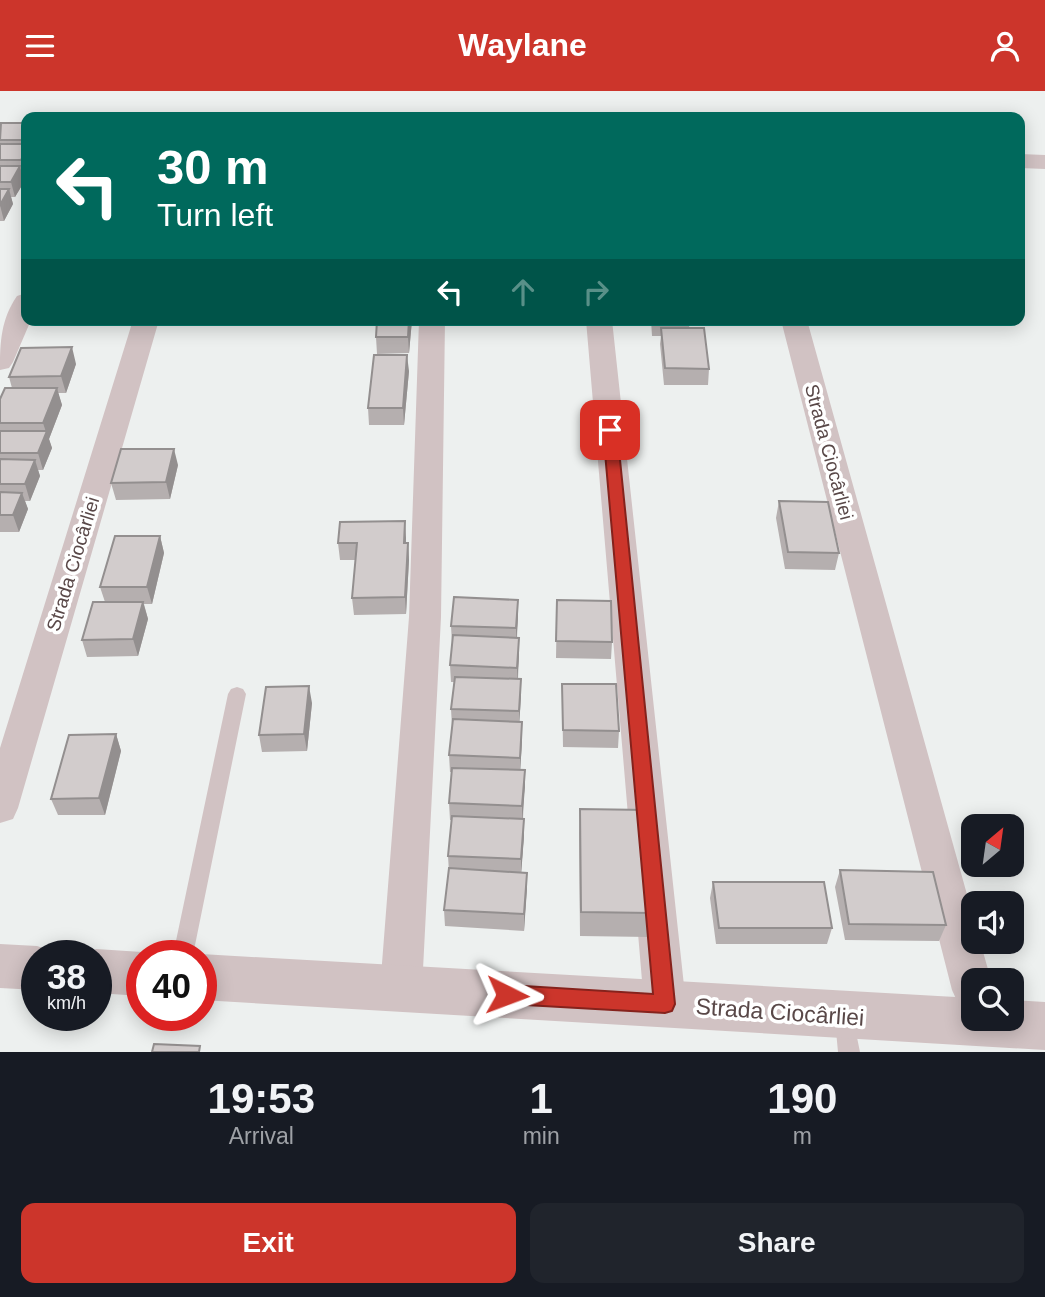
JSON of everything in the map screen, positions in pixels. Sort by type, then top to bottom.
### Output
[{"type":"street","points":[[1025,161],[1045,162]]},
{"type":"street","points":[[0,362],[21,313]]},
{"type":"street","name":"Strada Ciocârliei","points":[[0,808],[144,326]]},
{"type":"street","points":[[401,989],[425,617],[432,326]]},
{"type":"street","points":[[601,326],[665,1004]]},
{"type":"street","name":"Strada Ciocârliei","points":[[796,326],[967,968]]},
{"type":"street","points":[[0,966],[21,967]]},
{"type":"street","name":"Strada Ciocârliei","points":[[217,978],[665,1004],[846,1034],[961,1014]]},
{"type":"street","name":"Strada Ciocârliei","points":[[1024,1022],[1045,1027]]},
{"type":"lane","points":[[186,940],[237,694]]},
{"type":"building","points":[[1,123],[21,123],[21,140],[0,140]]},
{"type":"building","points":[[0,144],[21,144],[21,160],[0,160]]},
{"type":"building","points":[[0,166],[20,166],[11,182],[0,182]]},
{"type":"building","points":[[0,189],[9,189],[0,205]]},
{"type":"building","points":[[377,326],[409,326],[408,337],[376,337]]},
{"type":"building","points":[[661,328],[704,328],[709,369],[665,368]]},
{"type":"building","points":[[72,347],[61,376],[9,377],[21,348]]},
{"type":"building","points":[[374,355],[407,355],[403,408],[368,408]]},
{"type":"building","points":[[5,388],[57,388],[43,423],[0,423],[0,399]]},
{"type":"building","points":[[0,431],[47,431],[38,453],[0,453]]},
{"type":"building","points":[[121,449],[174,449],[166,482],[111,483]]},
{"type":"building","points":[[0,459],[35,460],[25,484],[0,484]]},
{"type":"building","points":[[0,492],[22,493],[13,515],[0,515]]},
{"type":"building","points":[[779,501],[828,502],[839,553],[788,552]]},
{"type":"building","points":[[405,521],[404,543],[408,543],[405,597],[352,598],[357,543],[338,543],[340,522]]},
{"type":"building","points":[[115,536],[160,536],[147,587],[100,587]]},
{"type":"building","points":[[454,597],[518,600],[516,628],[451,626]]},
{"type":"building","points":[[557,600],[611,601],[612,642],[556,641]]},
{"type":"building","points":[[93,602],[143,602],[133,639],[82,640]]},
{"type":"building","points":[[453,635],[519,638],[517,668],[450,665]]},
{"type":"building","points":[[455,677],[521,679],[519,711],[451,709]]},
{"type":"building","points":[[562,684],[616,684],[619,731],[563,730]]},
{"type":"building","points":[[309,686],[304,734],[259,735],[266,687]]},
{"type":"building","points":[[453,719],[522,722],[520,758],[449,755]]},
{"type":"building","points":[[116,734],[99,798],[51,799],[69,735]]},
{"type":"building","points":[[452,768],[525,770],[522,806],[449,803]]},
{"type":"building","points":[[580,809],[646,810],[651,913],[581,912]]},
{"type":"building","points":[[452,816],[524,819],[521,859],[448,856]]},
{"type":"building","points":[[449,868],[527,873],[524,914],[444,910]]},
{"type":"building","points":[[840,870],[933,872],[946,925],[849,924]]},
{"type":"building","points":[[713,882],[824,882],[832,928],[719,928]]},
{"type":"building","points":[[154,1044],[200,1046],[199,1052],[152,1052]]},
{"type":"route","points":[[507,995],[665,1004],[610,430]]}]
